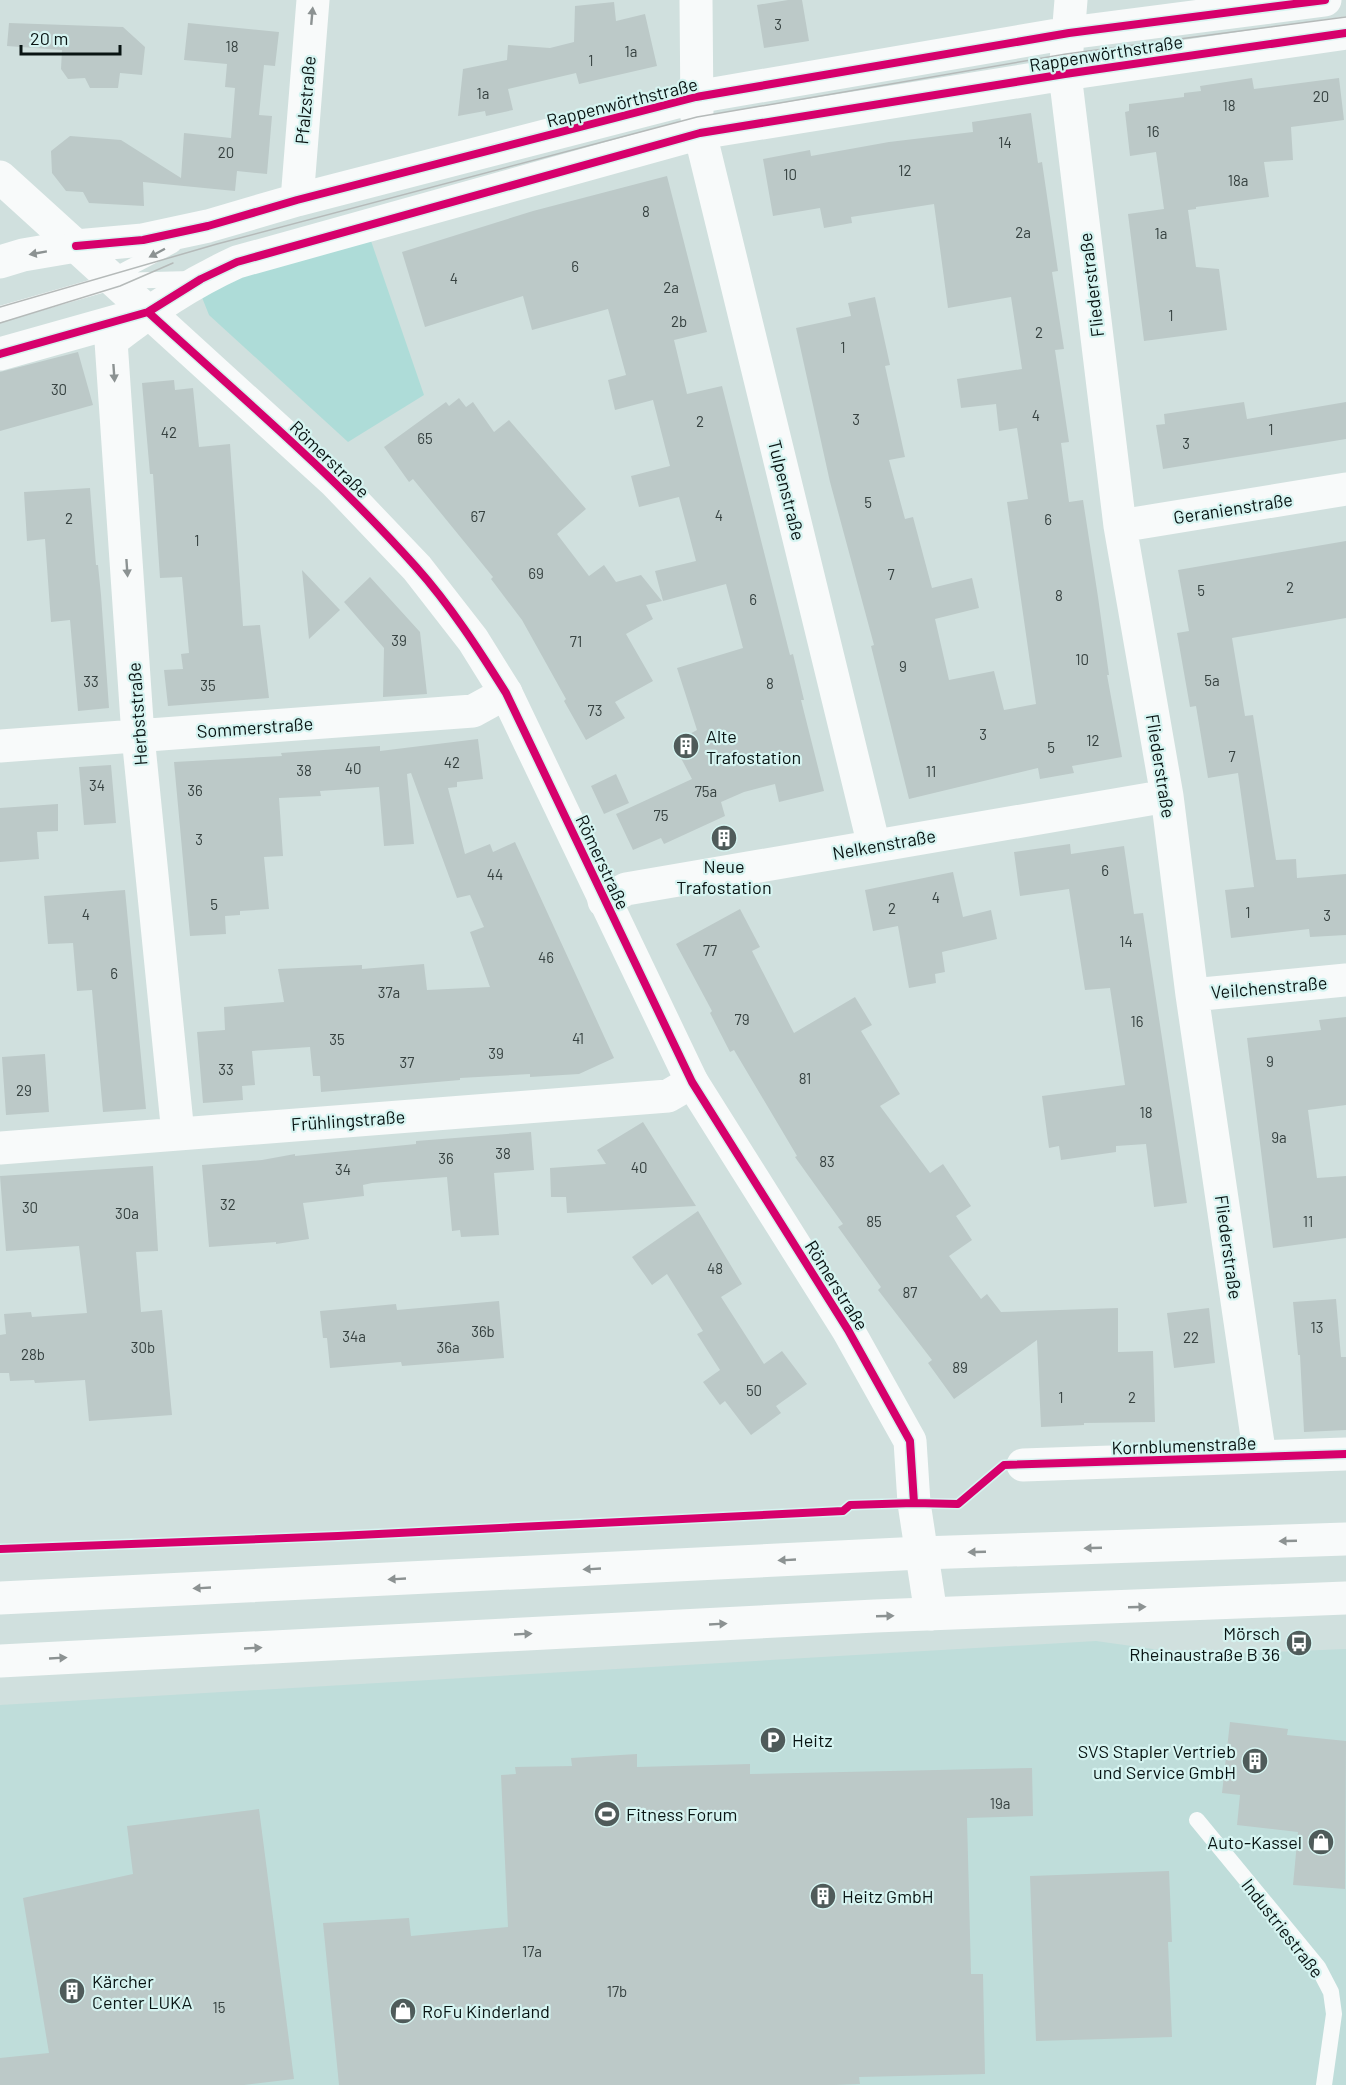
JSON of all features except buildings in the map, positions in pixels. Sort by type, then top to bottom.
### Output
[{"type":"street","name":"Pfalzstraße","points":[[297,200],[313,0]]},
{"type":"street","name":"Tulpenstraße","points":[[696,0],[696,98],[700,133],[874,846]]},
{"type":"street","name":"Fliederstraße","points":[[1071,0],[1065,74],[1120,526],[1167,796],[1192,995],[1260,1457]]},
{"type":"street","name":"Rappenwörthstraße","points":[[0,262],[23,255],[76,246],[142,240],[208,226],[297,200],[696,98],[1069,33],[1325,0]]},
{"type":"street","name":"Rappenwörthstraße","points":[[148,312],[201,279],[237,262],[700,133],[1065,74],[1346,33]]},
{"type":"street","name":"Römerstraße","points":[[0,177],[76,246],[107,281],[148,312],[335,482],[417,568],[472,640],[506,693],[692,1082],[848,1330],[910,1441],[921,1553],[931,1614]]},
{"type":"street","points":[[0,354],[148,312]]},
{"type":"street","name":"Herbststraße","points":[[148,312],[111,341],[138,736],[178,1134]]},
{"type":"street","name":"Geranienstraße","points":[[1120,526],[1346,489]]},
{"type":"street","name":"Sommerstraße","points":[[0,746],[473,711],[506,693]]},
{"type":"street","name":"Nelkenstraße","points":[[604,901],[626,889],[1167,796]]},
{"type":"street","name":"Veilchenstraße","points":[[1192,995],[1346,980]]},
{"type":"street","name":"Frühlingstraße","points":[[0,1148],[668,1096],[692,1082]]},
{"type":"street","name":"Kornblumenstraße","points":[[1023,1465],[1346,1454]]},
{"type":"street","points":[[0,1598],[921,1553],[1346,1539]]},
{"type":"street","points":[[0,1661],[931,1614],[1346,1598]]},
{"type":"lane","points":[[0,314],[107,281],[208,226]]},
{"type":"lane","points":[[107,281],[201,279]]},
{"type":"lane","name":"Industriestraße","points":[[1197,1820],[1318,1967],[1331,1992],[1334,2014],[1324,2085]]},
{"type":"shaded area","points":[[370,238],[424,395],[348,442],[209,315],[201,295],[222,280]]},
{"type":"shaded area","points":[[1096,1641],[1196,1655],[1346,1649],[1346,2085],[0,2085],[0,1705]]},
{"type":"tram line","points":[[0,307],[217,244],[697,117],[1066,54],[1346,17]]},
{"type":"tram line","points":[[0,323],[120,286],[173,263]]},
{"type":"cycle path","points":[[76,246],[143,240],[208,226],[297,200],[696,97],[1069,33],[1325,0]]},
{"type":"cycle path","points":[[0,354],[148,312],[201,279],[237,262],[700,133],[1065,74],[1346,33]]},
{"type":"cycle path","points":[[148,312],[285,436],[385,533],[441,597],[506,693],[692,1082],[848,1330],[910,1441],[914,1503]]},
{"type":"cycle path","points":[[0,1549],[338,1536],[843,1511],[850,1505],[958,1504],[1004,1465],[1346,1454]]},
{"type":"place","name":"Alte Trafostation","points":[[686,746]]},
{"type":"place","name":"Neue Trafostation","points":[[724,838]]},
{"type":"place","name":"Mörsch Rheinaustraße B 36","points":[[1299,1643]]},
{"type":"place","name":"Heitz","points":[[773,1740]]},
{"type":"place","name":"SVS Stapler Vertrieb und Service GmbH","points":[[1255,1761]]},
{"type":"place","name":"Fitness Forum","points":[[607,1814]]},
{"type":"place","name":"Auto-Kassel","points":[[1321,1842]]},
{"type":"place","name":"Heitz GmbH","points":[[823,1896]]},
{"type":"place","name":"Kärcher Center LUKA","points":[[72,1991]]},
{"type":"place","name":"RoFu Kinderland","points":[[403,2011]]}]
